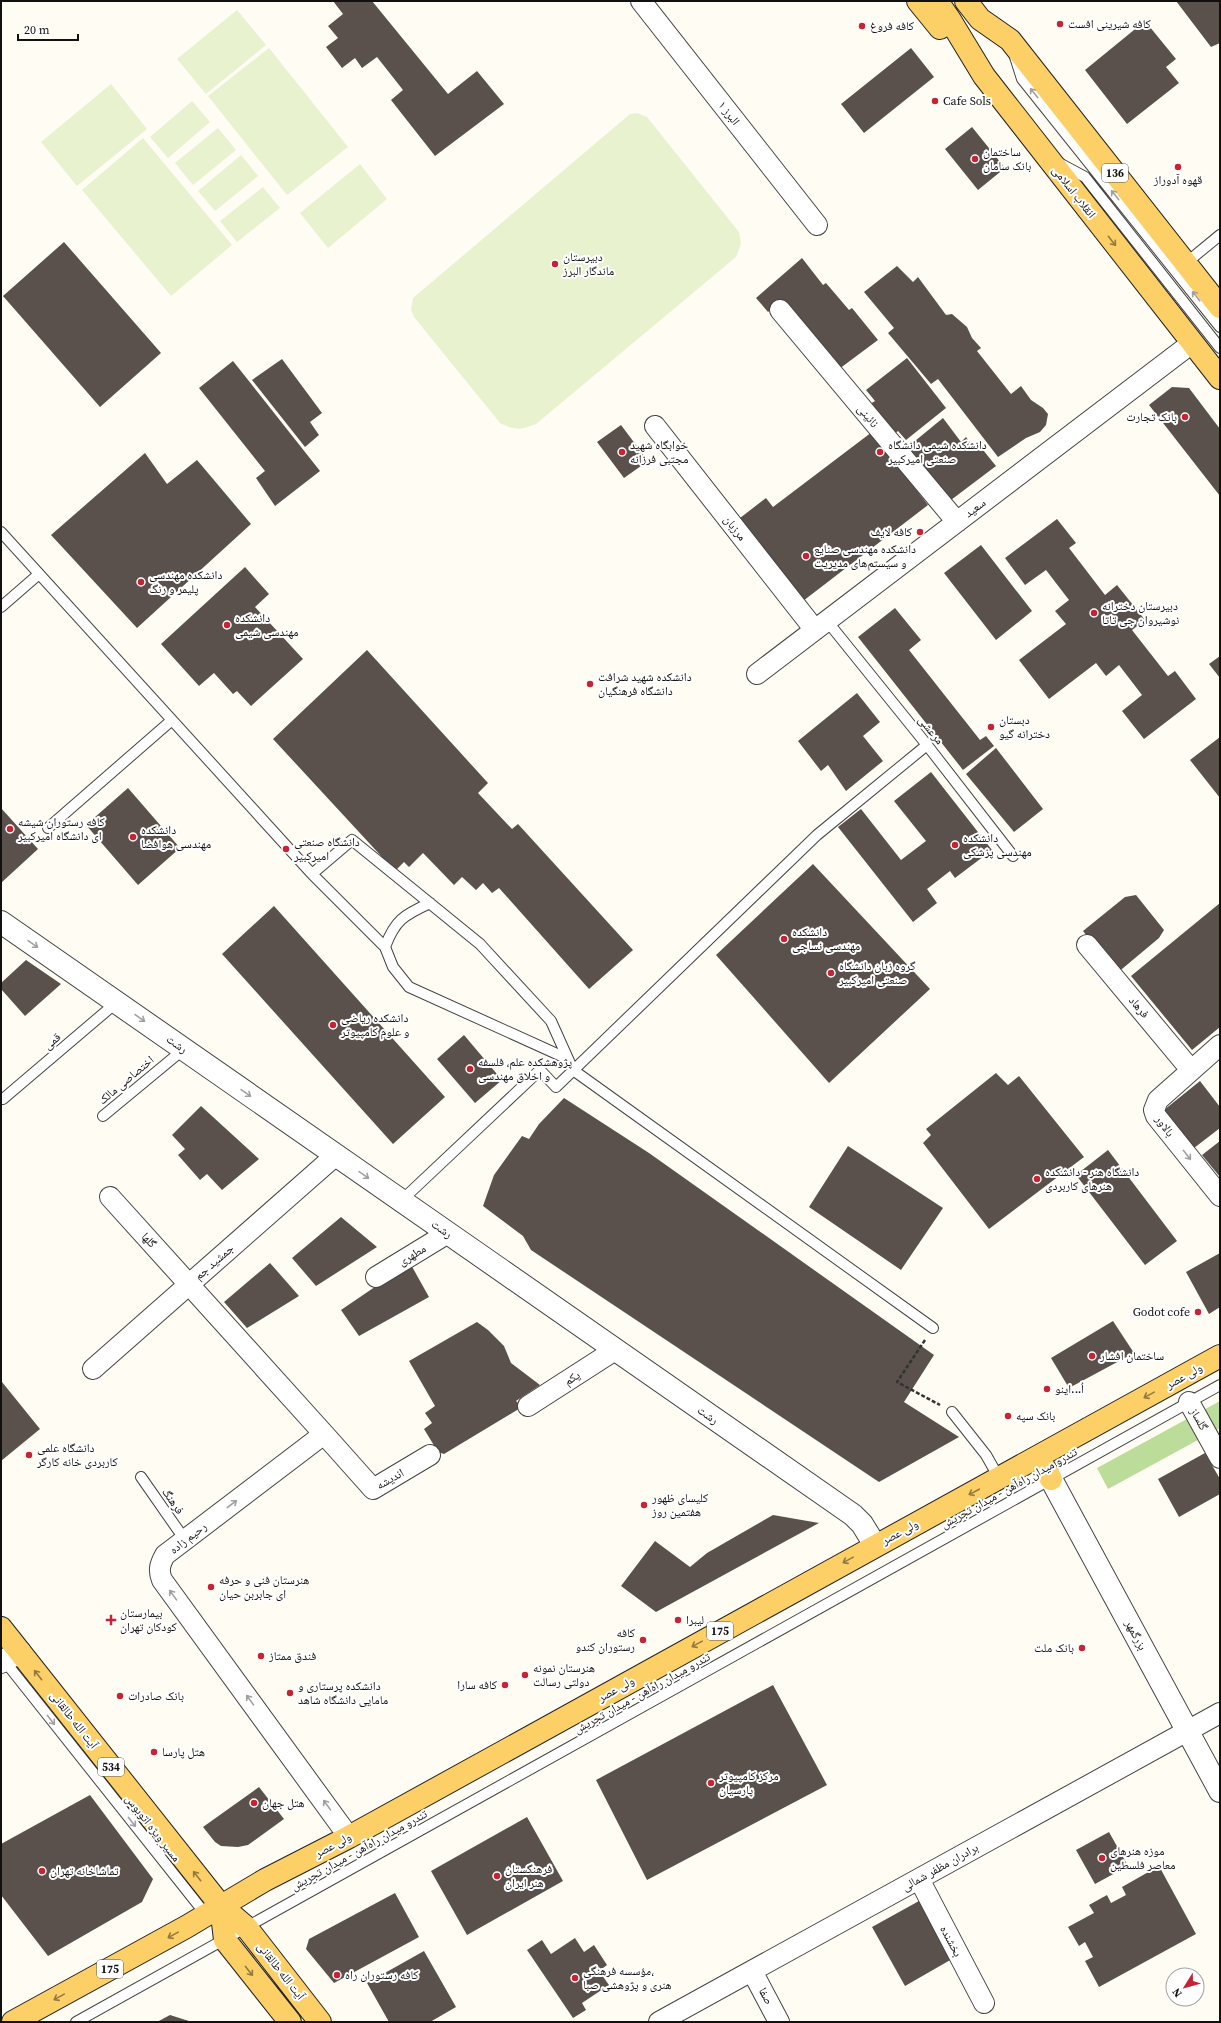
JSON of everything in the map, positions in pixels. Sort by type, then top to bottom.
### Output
[{"type":"main road","points":[[918,1],[939,27],[984,76]]},
{"type":"main road","name":"انقلاب اسلامی","points":[[937,1],[984,76],[1220,378]]},
{"type":"main road","name":"136","points":[[966,1],[980,19],[1010,40],[1220,307]]},
{"type":"main road","points":[[979,1],[1010,40]]},
{"type":"main road","name":"ولی عصر","points":[[13,2022],[265,1880],[349,1836],[1220,1356]]},
{"type":"main road","points":[[1038,1457],[1052,1479]]},
{"type":"main road","name":"آیت الله طالقانی","points":[[1,1628],[6,1658],[214,1910],[247,1928],[320,2022]]},
{"type":"main road","points":[[214,1910],[225,1940]]},
{"type":"main road","name":"آیت الله طالقانی","points":[[225,1940],[290,2022]]},
{"type":"street","name":"البرز ۱","points":[[641,1],[818,225]]},
{"type":"street","name":"نائینی","points":[[780,310],[957,522]]},
{"type":"street","name":"سعید","points":[[757,674],[1192,342]]},
{"type":"street","name":"مرزبان","points":[[655,426],[821,626]]},
{"type":"street","name":"رشت","points":[[1,922],[853,1515],[862,1524],[875,1545]]},
{"type":"street","name":"فرهاد","points":[[1087,945],[1191,1070]]},
{"type":"street","name":"بالاور","points":[[1220,1045],[1158,1100],[1154,1110],[1156,1116],[1220,1196]]},
{"type":"street","name":"جمشید جم","points":[[93,1369],[336,1155]]},
{"type":"street","name":"گلها","points":[[110,1197],[189,1284]]},
{"type":"street","name":"مطهری","points":[[376,1277],[448,1234]]},
{"type":"street","points":[[189,1284],[324,1434]]},
{"type":"street","name":"یکم","points":[[528,1406],[615,1350]]},
{"type":"street","name":"گلساز","points":[[1189,1402],[1214,1434],[1220,1458]]},
{"type":"street","name":"اندیشه","points":[[324,1434],[373,1489],[430,1455]]},
{"type":"street","name":"رحیم زاده","points":[[324,1434],[165,1555],[161,1562],[159,1573],[162,1580],[349,1836]]},
{"type":"street","name":"بزرگمهر","points":[[1052,1479],[1220,1791]]},
{"type":"street","name":"برادران مظفر شمالی","points":[[659,2022],[1220,1713]]},
{"type":"street","name":"بخشنده","points":[[919,1879],[984,2003]]},
{"type":"street","name":"صفا","points":[[752,1970],[779,2022]]},
{"type":"lane","points":[[1010,40],[1022,79],[1220,327]]},
{"type":"lane","points":[[1045,156],[1085,177],[1220,348]]},
{"type":"lane","points":[[1186,263],[1220,236]]},
{"type":"lane","points":[[1,532],[312,874],[385,948],[393,967],[409,987],[568,1059]]},
{"type":"lane","points":[[1,607],[39,574]]},
{"type":"lane","name":"مرعشی","points":[[821,626],[927,745],[1013,856]]},
{"type":"lane","points":[[48,828],[172,720]]},
{"type":"lane","points":[[401,1201],[540,1070],[556,1087],[817,835],[927,745]]},
{"type":"lane","points":[[312,874],[352,840],[480,944],[551,1021],[573,1070],[933,1328]]},
{"type":"lane","points":[[385,948],[391,932],[405,915],[430,903]]},
{"type":"lane","name":"قمی","points":[[3,1099],[117,1002]]},
{"type":"lane","name":"اختصاصی مالک","points":[[103,1116],[184,1049]]},
{"type":"lane","name":"تندرو میدان راه‌آهن - میدان تجریش","points":[[76,2022],[1220,1385]]},
{"type":"lane","points":[[952,1412],[986,1455],[999,1478]]},
{"type":"lane","name":"فرهنگ","points":[[141,1477],[185,1540]]},
{"type":"path","points":[[933,1328],[897,1382],[918,1392],[952,1412]]},
{"type":"green space","points":[[237,10],[266,45],[206,94],[177,59]]},
{"type":"green space","points":[[269,48],[348,147],[287,195],[208,96]]},
{"type":"green space","points":[[111,84],[147,129],[77,186],[41,142]]},
{"type":"green space","points":[[192,101],[210,122],[168,158],[150,137]]},
{"type":"green space","points":[[637,113],[647,117],[739,232],[741,244],[736,257],[536,424],[518,429],[505,426],[500,423],[414,317],[411,310],[413,298],[630,114]]},
{"type":"green space","points":[[218,128],[236,150],[193,185],[175,163]]},
{"type":"green space","points":[[143,138],[232,245],[171,296],[82,190]]},
{"type":"green space","points":[[241,155],[258,176],[215,211],[198,191]]},
{"type":"green space","points":[[360,164],[387,199],[328,248],[300,213]]},
{"type":"green space","points":[[263,187],[280,208],[237,242],[220,221]]},
{"type":"green space","points":[[1220,1401],[1220,1428],[1108,1489],[1097,1468]]},
{"type":"building","points":[[333,1],[372,1],[448,94],[477,71],[504,104],[435,156],[391,100],[403,90],[377,57],[362,68],[355,58],[342,68],[326,47],[338,38],[328,26],[343,14]]},
{"type":"building","points":[[1176,1],[1220,1],[1220,43],[1211,47]]},
{"type":"building","points":[[1145,21],[1176,59],[1166,67],[1179,83],[1127,124],[1085,70]]},
{"type":"building","points":[[911,48],[934,77],[864,133],[841,104]]},
{"type":"building","name":"ساختمان بانک سامان","points":[[972,127],[1005,168],[978,190],[945,149]]},
{"type":"building","points":[[64,242],[161,353],[100,407],[3,296]]},
{"type":"building","points":[[802,258],[823,285],[826,283],[849,310],[852,308],[878,340],[839,369],[781,302],[768,312],[756,298]]},
{"type":"building","points":[[897,266],[913,282],[918,277],[946,315],[952,314],[967,327],[972,338],[981,348],[977,351],[1011,394],[1021,386],[1031,400],[1043,408],[1048,414],[1046,425],[1040,432],[1026,438],[998,457],[938,379],[931,384],[888,333],[894,328],[864,292]]},
{"type":"building","points":[[907,358],[946,408],[906,440],[898,431],[894,434],[870,404],[875,401],[866,390]]},
{"type":"building","points":[[282,359],[322,413],[310,422],[319,435],[305,447],[252,380]]},
{"type":"building","points":[[233,361],[320,471],[275,506],[256,478],[265,471],[199,388]]},
{"type":"building","points":[[1172,387],[1189,388],[1220,429],[1220,496],[1149,405]]},
{"type":"building","points":[[943,418],[961,442],[966,437],[975,450],[979,445],[996,466],[947,503],[904,450]]},
{"type":"building","name":"خوابگاه شهيد مجتبى فرزانه","points":[[621,425],[648,461],[624,478],[597,442]]},
{"type":"building","points":[[872,432],[928,505],[803,601],[740,518],[766,498],[773,507]]},
{"type":"building","name":"دانشکده مهندسی پلیمر و رنگ","points":[[145,453],[167,484],[197,460],[251,524],[137,628],[51,535]]},
{"type":"building","points":[[1057,519],[1076,543],[1069,548],[1105,595],[1117,585],[1145,620],[1132,630],[1168,676],[1175,671],[1196,699],[1144,739],[1122,711],[1142,695],[1119,665],[1106,676],[1096,663],[1049,699],[1019,660],[1066,624],[1055,611],[1069,600],[1046,570],[1025,585],[1005,558]]},
{"type":"building","points":[[981,545],[1032,611],[996,640],[944,573]]},
{"type":"building","name":"دانشکده مهندسی شیمی","points":[[245,567],[269,594],[255,607],[303,659],[251,706],[237,691],[233,694],[214,673],[199,686],[161,644]]},
{"type":"building","points":[[895,608],[921,640],[909,650],[980,740],[986,736],[994,746],[963,770],[858,637]]},
{"type":"building","points":[[367,650],[488,783],[478,793],[512,829],[518,824],[633,950],[589,989],[499,888],[492,893],[483,883],[476,890],[462,877],[454,885],[423,853],[409,867],[404,862],[395,871],[273,739]]},
{"type":"building","points":[[1220,656],[1220,678],[1209,664]]},
{"type":"building","points":[[857,693],[880,722],[863,736],[883,761],[846,791],[828,765],[821,771],[798,741]]},
{"type":"building","points":[[1220,737],[1220,798],[1190,760]]},
{"type":"building","points":[[996,748],[1043,809],[1014,832],[966,774]]},
{"type":"building","name":"دانشکده مهندسی پزشکی","points":[[931,772],[992,850],[955,878],[950,871],[927,889],[937,903],[913,922],[838,827],[861,809],[901,860],[926,841],[894,801]]},
{"type":"building","name":"دانشکده مهندسی هوافضا","points":[[128,788],[180,848],[138,885],[86,825]]},
{"type":"building","name":"کافه رستوران شیشه ای دانشگاه امیرکبیر","points":[[1,808],[38,849],[1,883]]},
{"type":"building","points":[[813,864],[930,989],[829,1083],[716,955]]},
{"type":"building","points":[[1136,895],[1164,930],[1159,938],[1116,974],[1083,931],[1125,897]]},
{"type":"building","points":[[1220,903],[1220,1027],[1192,1050],[1131,976]]},
{"type":"building","name":"دانشکده ریاضی و علوم کامپیوتر","points":[[274,906],[445,1097],[393,1144],[222,954]]},
{"type":"building","points":[[26,960],[61,984],[25,1016],[1,989],[1,983]]},
{"type":"building","name":"پژوهشکده علم، فلسفه و اخلاق مهندسی","points":[[464,1035],[502,1080],[475,1103],[437,1059]]},
{"type":"building","points":[[996,1073],[1008,1085],[1019,1076],[1084,1157],[989,1229],[923,1143],[931,1135],[926,1129]]},
{"type":"building","points":[[1200,1081],[1220,1107],[1220,1128],[1194,1148],[1164,1110]]},
{"type":"building","points":[[564,1098],[649,1153],[934,1355],[904,1402],[959,1437],[879,1482],[531,1250],[523,1236],[483,1206],[494,1175],[522,1136],[529,1139],[539,1124]]},
{"type":"building","points":[[201,1106],[259,1159],[222,1190],[207,1174],[200,1180],[178,1155],[185,1149],[172,1135]]},
{"type":"building","points":[[1220,1141],[1220,1177],[1202,1155]]},
{"type":"building","points":[[848,1146],[943,1208],[901,1270],[809,1207]]},
{"type":"building","points":[[1108,1150],[1177,1241],[1145,1265],[1076,1175]]},
{"type":"building","points":[[341,1217],[377,1247],[316,1286],[292,1258]]},
{"type":"building","points":[[1220,1253],[1220,1307],[1209,1314],[1186,1272]]},
{"type":"building","points":[[270,1263],[299,1296],[247,1328],[224,1302]]},
{"type":"building","points":[[410,1263],[429,1297],[359,1336],[341,1310]]},
{"type":"building","name":"ساختمان افشار","points":[[1113,1321],[1134,1353],[1069,1388],[1051,1358]]},
{"type":"building","points":[[477,1322],[488,1330],[504,1346],[511,1363],[540,1385],[516,1401],[522,1407],[444,1454],[438,1452],[424,1429],[432,1423],[425,1413],[435,1406],[409,1361]]},
{"type":"building","points":[[2,1382],[40,1429],[1,1461],[1,1383]]},
{"type":"building","points":[[1205,1453],[1220,1479],[1220,1494],[1179,1517],[1158,1479]]},
{"type":"building","points":[[773,1515],[819,1523],[656,1612],[621,1586],[655,1541],[690,1567],[707,1553]]},
{"type":"building","name":"مرکز کامپیوتر پارسیان","points":[[773,1685],[827,1785],[647,1880],[596,1780]]},
{"type":"building","name":"هتل جهان","points":[[259,1787],[284,1819],[248,1845],[238,1847],[221,1846],[215,1842],[203,1827]]},
{"type":"building","points":[[90,1795],[153,1879],[142,1902],[48,1956],[1,1895],[1,1844]]},
{"type":"building","name":"فرهنگستان هنر ایران","points":[[527,1817],[563,1881],[467,1935],[431,1871]]},
{"type":"building","name":"موزه هنرهای معاصر فلسطین","points":[[1109,1832],[1128,1866],[1095,1884],[1076,1850]]},
{"type":"building","points":[[1159,1866],[1196,1934],[1099,1987],[1085,1961],[1093,1957],[1085,1942],[1079,1946],[1068,1927],[1094,1913],[1089,1905],[1107,1895],[1111,1903],[1126,1895],[1122,1887]]},
{"type":"building","points":[[395,1893],[419,1937],[334,1983],[306,1949],[309,1939]]},
{"type":"building","points":[[919,1901],[952,1959],[905,1986],[872,1927]]},
{"type":"building","name":"مؤسسه فرهنگی، هنری و پژوهشی صبا","points":[[575,1938],[584,1952],[594,1945],[607,1965],[599,1971],[609,1985],[582,2003],[586,2010],[573,2018],[527,1950],[542,1940],[551,1954]]},
{"type":"building","points":[[424,1951],[456,2007],[430,2022],[389,2022],[367,1983]]},
{"type":"building","points":[[170,2015],[192,2022],[157,2022]]},
{"type":"place","name":"کافه شیرینی افست","points":[[1060,24]]},
{"type":"place","name":"کافه فروغ","points":[[862,26]]},
{"type":"place","name":"Cafe Sols","points":[[935,101]]},
{"type":"place","name":"ساختمان بانک سامان","points":[[975,159]]},
{"type":"place","name":"قهوه آدوراز","points":[[1178,167]]},
{"type":"place","name":"دبیرستان ماندگار البرز","points":[[555,264]]},
{"type":"place","name":"بانک تجارت","points":[[1185,417]]},
{"type":"place","name":"خوابگاه شهيد مجتبى فرزانه","points":[[622,452]]},
{"type":"place","name":"دانشکده شیمی دانشگاه صنعتی امیرکبیر","points":[[880,452]]},
{"type":"place","name":"کافه لایف","points":[[920,532]]},
{"type":"place","name":"دانشکده مهندسی صنایع و سیستم‌های مدیریت","points":[[806,556]]},
{"type":"place","name":"دانشکده مهندسی پلیمر و رنگ","points":[[141,582]]},
{"type":"place","name":"دبیرستان دخترانه نوشیروان جی تاتا","points":[[1094,613]]},
{"type":"place","name":"دانشکده مهندسی شیمی","points":[[227,625]]},
{"type":"place","name":"دانشکده شهید شرافت دانشگاه فرهنگیان","points":[[590,684]]},
{"type":"place","name":"دبستان دخترانه گیو","points":[[991,727]]},
{"type":"place","name":"کافه رستوران شیشه ای دانشگاه امیرکبیر","points":[[10,829]]},
{"type":"place","name":"دانشکده مهندسی هوافضا","points":[[133,837]]},
{"type":"place","name":"دانشکده مهندسی پزشکی","points":[[955,845]]},
{"type":"place","name":"دانشگاه صنعتی امیرکبیر","points":[[286,849]]},
{"type":"place","name":"دانشکده مهندسی نساجی","points":[[784,939]]},
{"type":"place","name":"گروه زبان دانشگاه صنعتی امیرکبیر","points":[[831,973]]},
{"type":"place","name":"دانشکده ریاضی و علوم کامپیوتر","points":[[333,1025]]},
{"type":"place","name":"پژوهشکده علم، فلسفه و اخلاق مهندسی","points":[[470,1069]]},
{"type":"place","name":"دانشگاه هنر - دانشکده هنرهای کاربردی","points":[[1037,1179]]},
{"type":"place","name":"Godot cofe","points":[[1198,1312]]},
{"type":"place","name":"ساختمان افشار","points":[[1092,1356]]},
{"type":"place","name":"اُ...اینو","points":[[1047,1389]]},
{"type":"place","name":"بانک سپه","points":[[1008,1416]]},
{"type":"place","name":"دانشگاه علمی کاربردی خانه کارگر","points":[[29,1455]]},
{"type":"place","name":"کلیسای ظهور هفتمین روز","points":[[644,1505]]},
{"type":"place","name":"هنرستان فنی و حرفه ای جابربن حیان","points":[[211,1587]]},
{"type":"place","name":"بیمارستان کودکان تهران","points":[[111,1620]]},
{"type":"place","name":"لیبرا","points":[[678,1620]]},
{"type":"place","name":"کافه رستوران کندو","points":[[643,1640]]},
{"type":"place","name":"بانک ملت","points":[[1082,1648]]},
{"type":"place","name":"فندق ممتاز","points":[[261,1656]]},
{"type":"place","name":"هنرستان نمونه دولتی رسالت","points":[[525,1675]]},
{"type":"place","name":"کافه سارا","points":[[505,1685]]},
{"type":"place","name":"دانشکده پرستاری و مامایی دانشگاه شاهد","points":[[290,1693]]},
{"type":"place","name":"بانک صادرات","points":[[120,1696]]},
{"type":"place","name":"هتل پارسا","points":[[154,1752]]},
{"type":"place","name":"مرکز کامپیوتر پارسیان","points":[[711,1783]]},
{"type":"place","name":"هتل جهان","points":[[254,1803]]},
{"type":"place","name":"موزه هنرهای معاصر فلسطین","points":[[1102,1858]]},
{"type":"place","name":"تماشاخانه تهران","points":[[42,1871]]},
{"type":"place","name":"فرهنگستان هنر ایران","points":[[497,1876]]},
{"type":"place","name":"کافه رستوران راه","points":[[337,1975]]},
{"type":"place","name":"مؤسسه فرهنگی، هنری و پژوهشی صبا","points":[[575,1978]]}]
